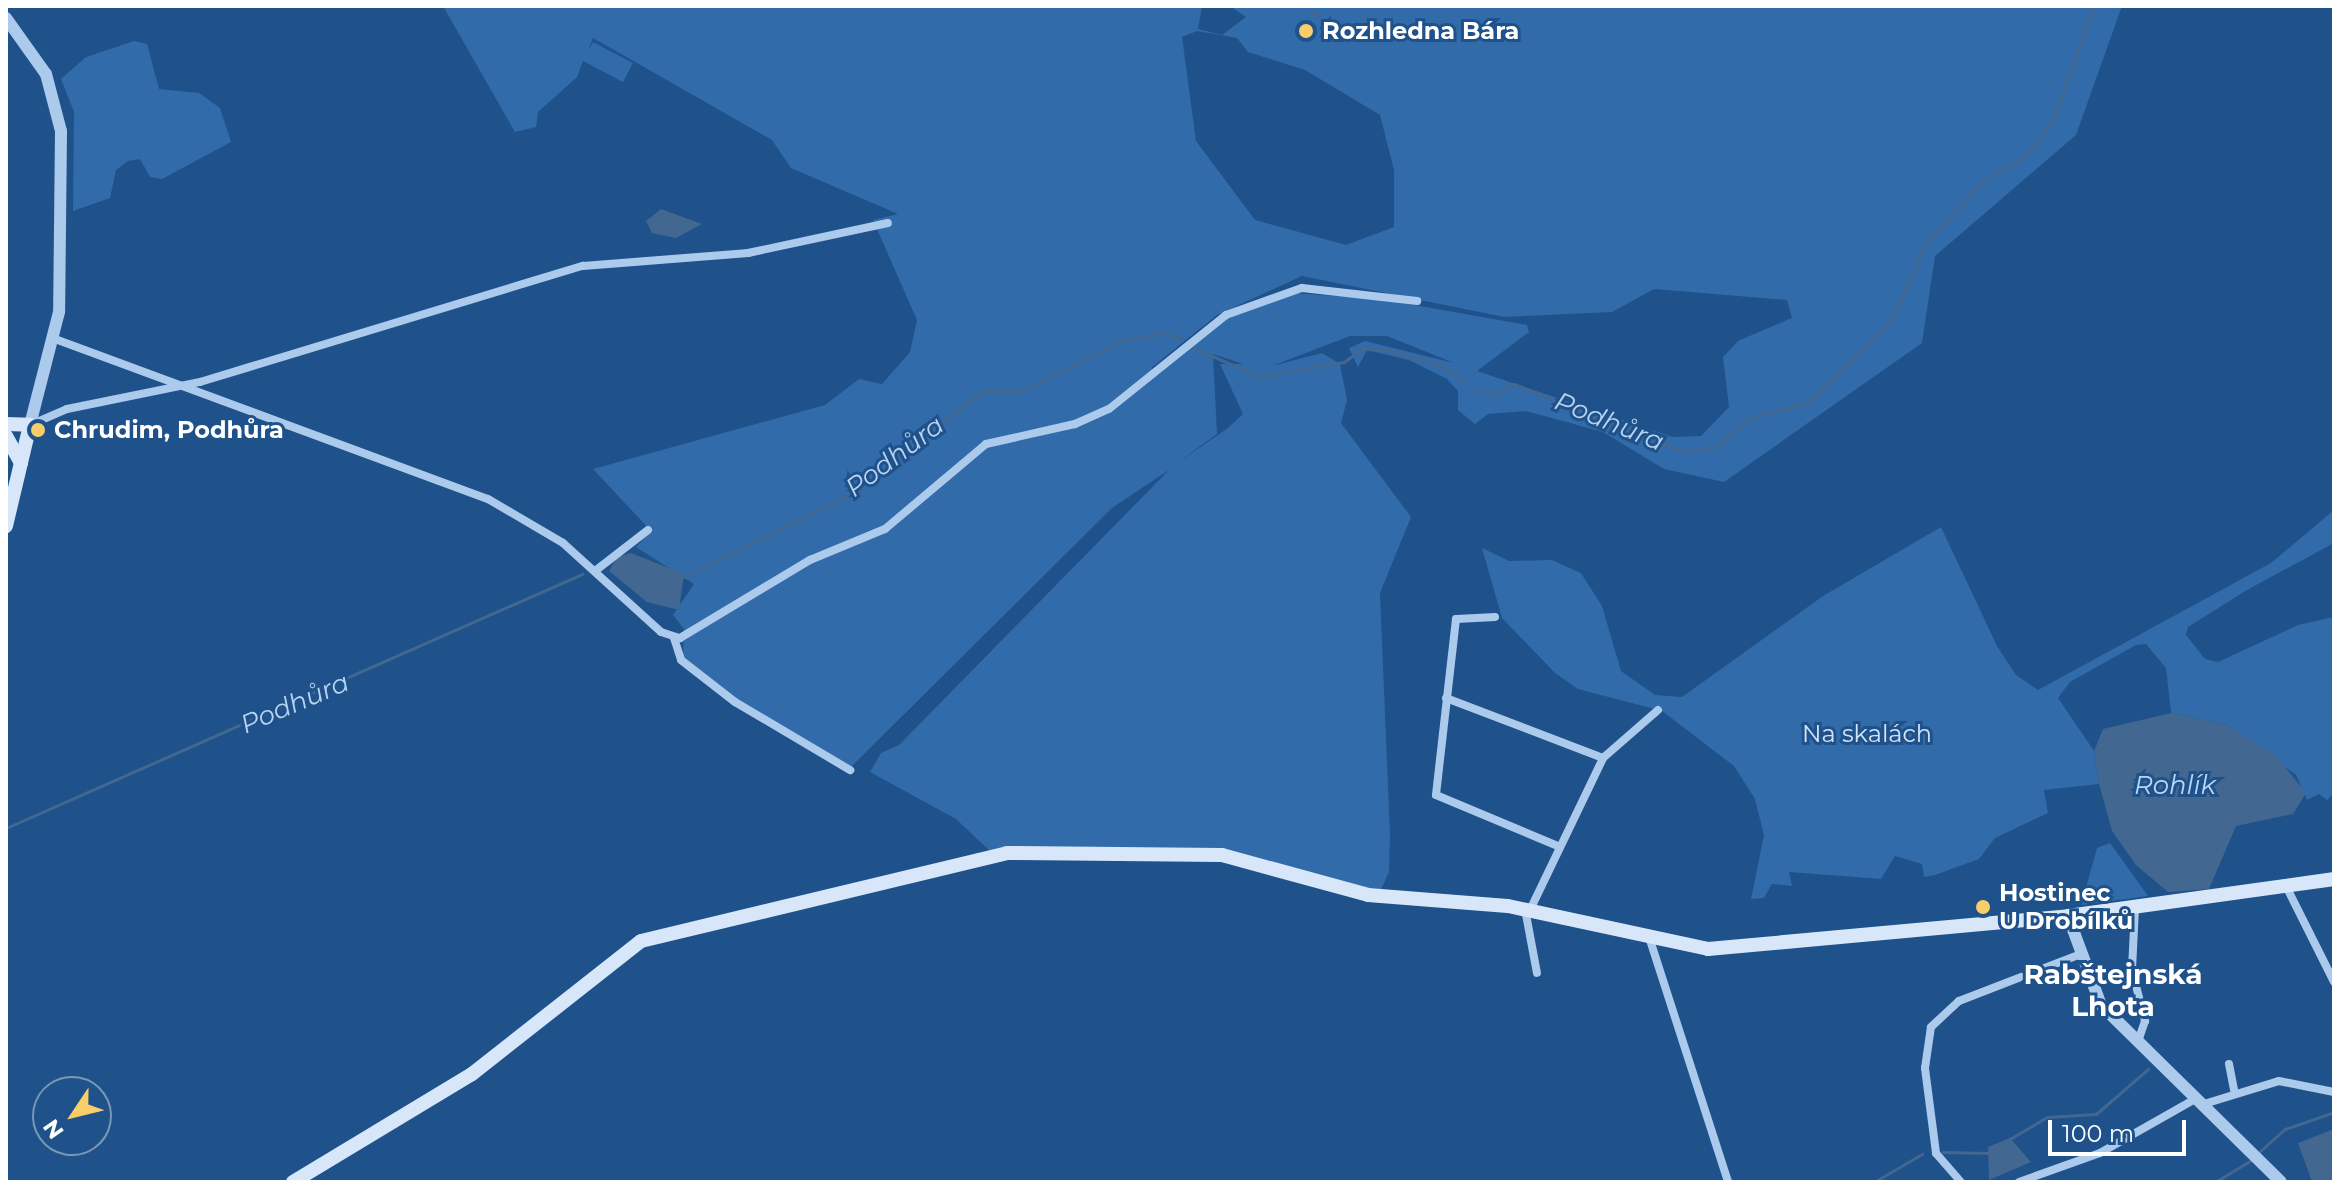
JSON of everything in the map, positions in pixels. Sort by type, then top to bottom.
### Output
[{"type":"main road","points":[[6,424],[30,425],[6,526]]},
{"type":"main road","points":[[6,436],[21,463]]},
{"type":"main road","points":[[293,1182],[472,1074],[641,941],[950,864],[1023,852],[1222,855],[1368,895],[1528,909],[1650,940],[1723,949],[2068,916],[2287,888],[2334,879]]},
{"type":"street","points":[[6,18],[42,66],[59,119],[62,285],[55,339],[30,425]]},
{"type":"street","points":[[30,425],[67,409],[185,386],[583,266],[748,253],[888,223]]},
{"type":"street","points":[[674,638],[698,632],[810,560],[885,529],[986,444],[1109,409],[1226,315],[1302,288],[1417,301]]},
{"type":"street","points":[[55,339],[488,499],[595,571],[674,638],[681,660],[723,692],[850,770]]},
{"type":"street","points":[[595,571],[648,530]]},
{"type":"street","points":[[1495,617],[1456,619],[1438,799],[1558,846]]},
{"type":"street","points":[[1446,698],[1603,758]]},
{"type":"street","points":[[1537,973],[1528,909],[1603,758],[1658,710]]},
{"type":"street","points":[[2287,888],[2334,982]]},
{"type":"street","points":[[2135,908],[2132,970],[2145,1021],[2138,1041]]},
{"type":"street","points":[[2068,916],[2078,955],[2101,1005],[2258,1154],[2281,1182]]},
{"type":"street","points":[[1650,940],[1728,1182]]},
{"type":"street","points":[[1961,1182],[1936,1153],[1925,1068],[1931,1027],[1959,1001],[2078,955]]},
{"type":"street","points":[[2229,1064],[2234,1090]]},
{"type":"street","points":[[2019,1182],[2100,1153],[2200,1101],[2234,1090],[2284,1081],[2334,1092]]},
{"type":"green space","points":[[443,6],[1202,6],[1198,29],[1222,35],[1246,17],[1230,6],[2122,6],[2076,135],[1935,256],[1922,343],[1724,482],[1664,469],[1603,432],[1526,411],[1488,414],[1475,424],[1458,410],[1458,391],[1447,379],[1409,360],[1367,350],[1358,367],[1349,348],[1365,341],[1454,363],[1387,336],[1350,336],[1272,366],[1322,353],[1340,364],[1347,400],[1341,423],[1411,517],[1380,593],[1390,835],[1389,872],[1379,894],[1258,861],[993,854],[956,819],[870,772],[881,753],[899,745],[1169,470],[1112,508],[851,767],[736,699],[683,657],[684,629],[673,615],[694,584],[636,547],[651,531],[593,469],[825,405],[859,379],[882,384],[910,352],[917,320],[873,220],[898,214],[791,168],[772,140],[593,38],[588,51],[593,42],[633,63],[623,82],[583,61],[577,77],[538,112],[536,127],[515,132]],"holes":[[[1197,31],[1237,38],[1248,52],[1305,70],[1380,115],[1394,170],[1394,227],[1346,245],[1255,220],[1196,141],[1182,37]],[[1302,276],[1504,317],[1612,312],[1654,289],[1787,300],[1792,318],[1738,341],[1723,357],[1729,407],[1701,436],[1673,437],[1477,371],[1529,332],[1527,325],[1380,299],[1292,293],[1212,325],[1158,375],[1151,368],[1217,315]],[[1213,354],[1243,364],[1220,364],[1243,414],[1228,428],[1176,464],[1217,434]]]},
{"type":"green space","points":[[134,41],[147,44],[159,89],[199,93],[220,108],[231,142],[162,179],[150,177],[140,159],[128,161],[116,170],[110,198],[73,211],[74,112],[61,79],[86,57]]},
{"type":"green space","name":"Na skalách","points":[[2334,510],[2334,543],[2247,590],[2188,627],[2186,635],[2205,659],[2218,662],[2298,625],[2334,617],[2334,793],[2327,800],[2319,794],[2307,800],[2296,775],[2228,725],[2171,713],[2166,668],[2146,644],[2136,645],[2070,682],[2058,698],[2094,751],[2099,784],[2044,790],[2048,813],[1995,838],[1979,859],[1935,875],[1924,877],[1922,864],[1895,856],[1881,879],[1789,872],[1792,886],[1772,884],[1764,898],[1751,899],[1764,835],[1755,799],[1734,766],[1662,711],[1578,689],[1555,673],[1502,618],[1482,548],[1509,561],[1552,560],[1581,573],[1602,606],[1621,671],[1655,695],[1682,697],[1823,596],[1941,527],[1997,646],[2016,675],[2038,690],[2271,563]]},
{"type":"green space","points":[[2110,843],[2148,896],[2081,905],[2097,848]]},
{"type":"water","points":[[661,209],[702,224],[676,238],[652,233],[646,221]]},
{"type":"water","points":[[631,553],[684,574],[679,610],[647,602],[609,571],[617,557]]},
{"type":"water","name":"Rohlík","points":[[2171,713],[2228,725],[2277,757],[2306,793],[2293,814],[2236,826],[2209,889],[2168,892],[2136,865],[2112,831],[2099,784],[2094,751],[2103,729]]},
{"type":"water","points":[[2334,1129],[2334,1182],[2312,1182],[2298,1143]]},
{"type":"water","points":[[2010,1138],[2031,1162],[1989,1180],[1988,1147]]},
{"type":"waterway","name":"Podhůra","points":[[1474,389],[1494,394],[1514,384],[1682,451],[1716,447],[1749,418],[1807,403],[1893,318],[1925,244],[1983,181],[2026,156],[2053,119],[2094,6]]},
{"type":"waterway","points":[[1310,13],[1321,15]]},
{"type":"waterway","name":"Podhůra","points":[[681,578],[857,491],[982,391],[1022,391],[1124,340],[1165,333],[1182,339]]},
{"type":"waterway","name":"Podhůra","points":[[1191,347],[1259,376],[1344,362],[1361,349],[1386,350],[1444,367],[1464,382]]},
{"type":"waterway","name":"Podhůra","points":[[6,828],[582,574]]},
{"type":"waterway","points":[[2008,1140],[2047,1117],[2096,1114],[2148,1069]]},
{"type":"waterway","points":[[2258,1153],[2285,1129],[2334,1112]]},
{"type":"waterway","points":[[1943,1152],[1989,1153]]},
{"type":"waterway","points":[[1874,1182],[1922,1154]]},
{"type":"waterway","points":[[2215,1182],[2253,1159]]},
{"type":"place","name":"Rozhledna Bára","points":[[1306,31]]},
{"type":"place","name":"Chrudim, Podhůra","points":[[38,430]]},
{"type":"place","name":"Hostinec U Drobílků","points":[[1983,907]]},
{"type":"district","name":"Rabštejnská Lhota","points":[[2113,990]]}]
